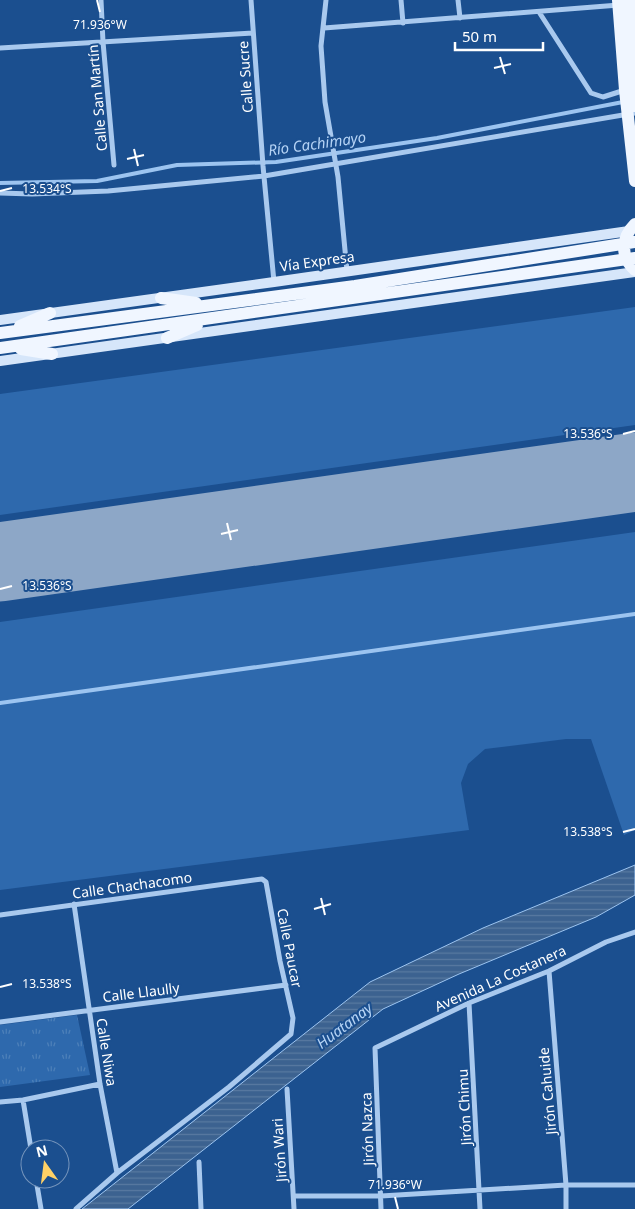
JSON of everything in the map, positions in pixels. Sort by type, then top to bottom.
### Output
[{"type":"main road","points":[[623,2],[635,180]]},
{"type":"main road","points":[[0,361],[635,271],[630,258],[631,235],[355,286],[3,333]]},
{"type":"main road","name":"Vía Expresa","points":[[0,320],[631,235]]},
{"type":"main road","points":[[4,347],[630,258]]},
{"type":"main road","points":[[161,298],[211,305]]},
{"type":"main road","points":[[3,333],[50,313]]},
{"type":"main road","points":[[167,338],[212,318]]},
{"type":"main road","points":[[4,347],[52,354]]},
{"type":"street","name":"Calle San Martín","points":[[101,0],[114,165]]},
{"type":"street","name":"Calle Sucre","points":[[251,0],[263,166],[274,282]]},
{"type":"street","points":[[326,0],[321,46],[325,102],[335,161],[347,272]]},
{"type":"street","points":[[401,0],[402,22]]},
{"type":"street","points":[[458,0],[460,18]]},
{"type":"street","points":[[324,28],[539,12],[623,2]]},
{"type":"street","points":[[539,12],[591,93],[603,97],[631,100]]},
{"type":"street","points":[[0,48],[253,34]]},
{"type":"street","points":[[0,193],[32,194],[108,191],[264,176],[631,100]]},
{"type":"street","name":"Calle Chachacomo","points":[[0,915],[262,879],[266,882]]},
{"type":"street","name":"Calle Paucar","points":[[117,1173],[229,1087],[291,1034],[293,1018],[266,882]]},
{"type":"street","name":"Calle Niwa","points":[[74,904],[100,1084],[117,1173]]},
{"type":"street","name":"Avenida La Costanera","points":[[376,1048],[469,1003],[549,971],[606,942],[635,932]]},
{"type":"street","name":"Jirón Cahuide","points":[[549,971],[566,1185],[566,1209]]},
{"type":"street","name":"Calle Llaully","points":[[0,1022],[286,985]]},
{"type":"street","name":"Jirón Chimu","points":[[469,1003],[480,1209]]},
{"type":"street","name":"Jirón Nazca","points":[[376,1048],[381,1209]]},
{"type":"street","points":[[0,1102],[23,1100],[100,1084]]},
{"type":"street","name":"Jirón Wari","points":[[287,1089],[294,1209]]},
{"type":"street","points":[[23,1100],[29,1139]]},
{"type":"street","points":[[199,1162],[201,1209]]},
{"type":"street","points":[[76,1209],[117,1173]]},
{"type":"street","points":[[294,1196],[381,1196],[566,1185],[635,1185]]},
{"type":"street","points":[[38,1189],[41,1209]]},
{"type":"green space","points":[[635,307],[635,425],[0,515],[0,394]]},
{"type":"green space","points":[[635,532],[635,830],[624,835],[591,739],[566,739],[485,749],[468,764],[461,783],[469,830],[0,890],[0,622]]},
{"type":"green space","points":[[77,1015],[90,1075],[0,1087],[0,1025]]},
{"type":"water","name":"Huatanay","points":[[635,865],[635,895],[596,917],[459,974],[383,1009],[128,1209],[82,1209],[370,982],[483,928]]},
{"type":"waterway","name":"Río Cachimayo","points":[[0,183],[97,181],[177,165],[276,162],[437,138],[623,102]]},
{"type":"waterway","points":[[0,703],[635,614]]},
{"type":"runway","points":[[0,562],[635,472]]}]
